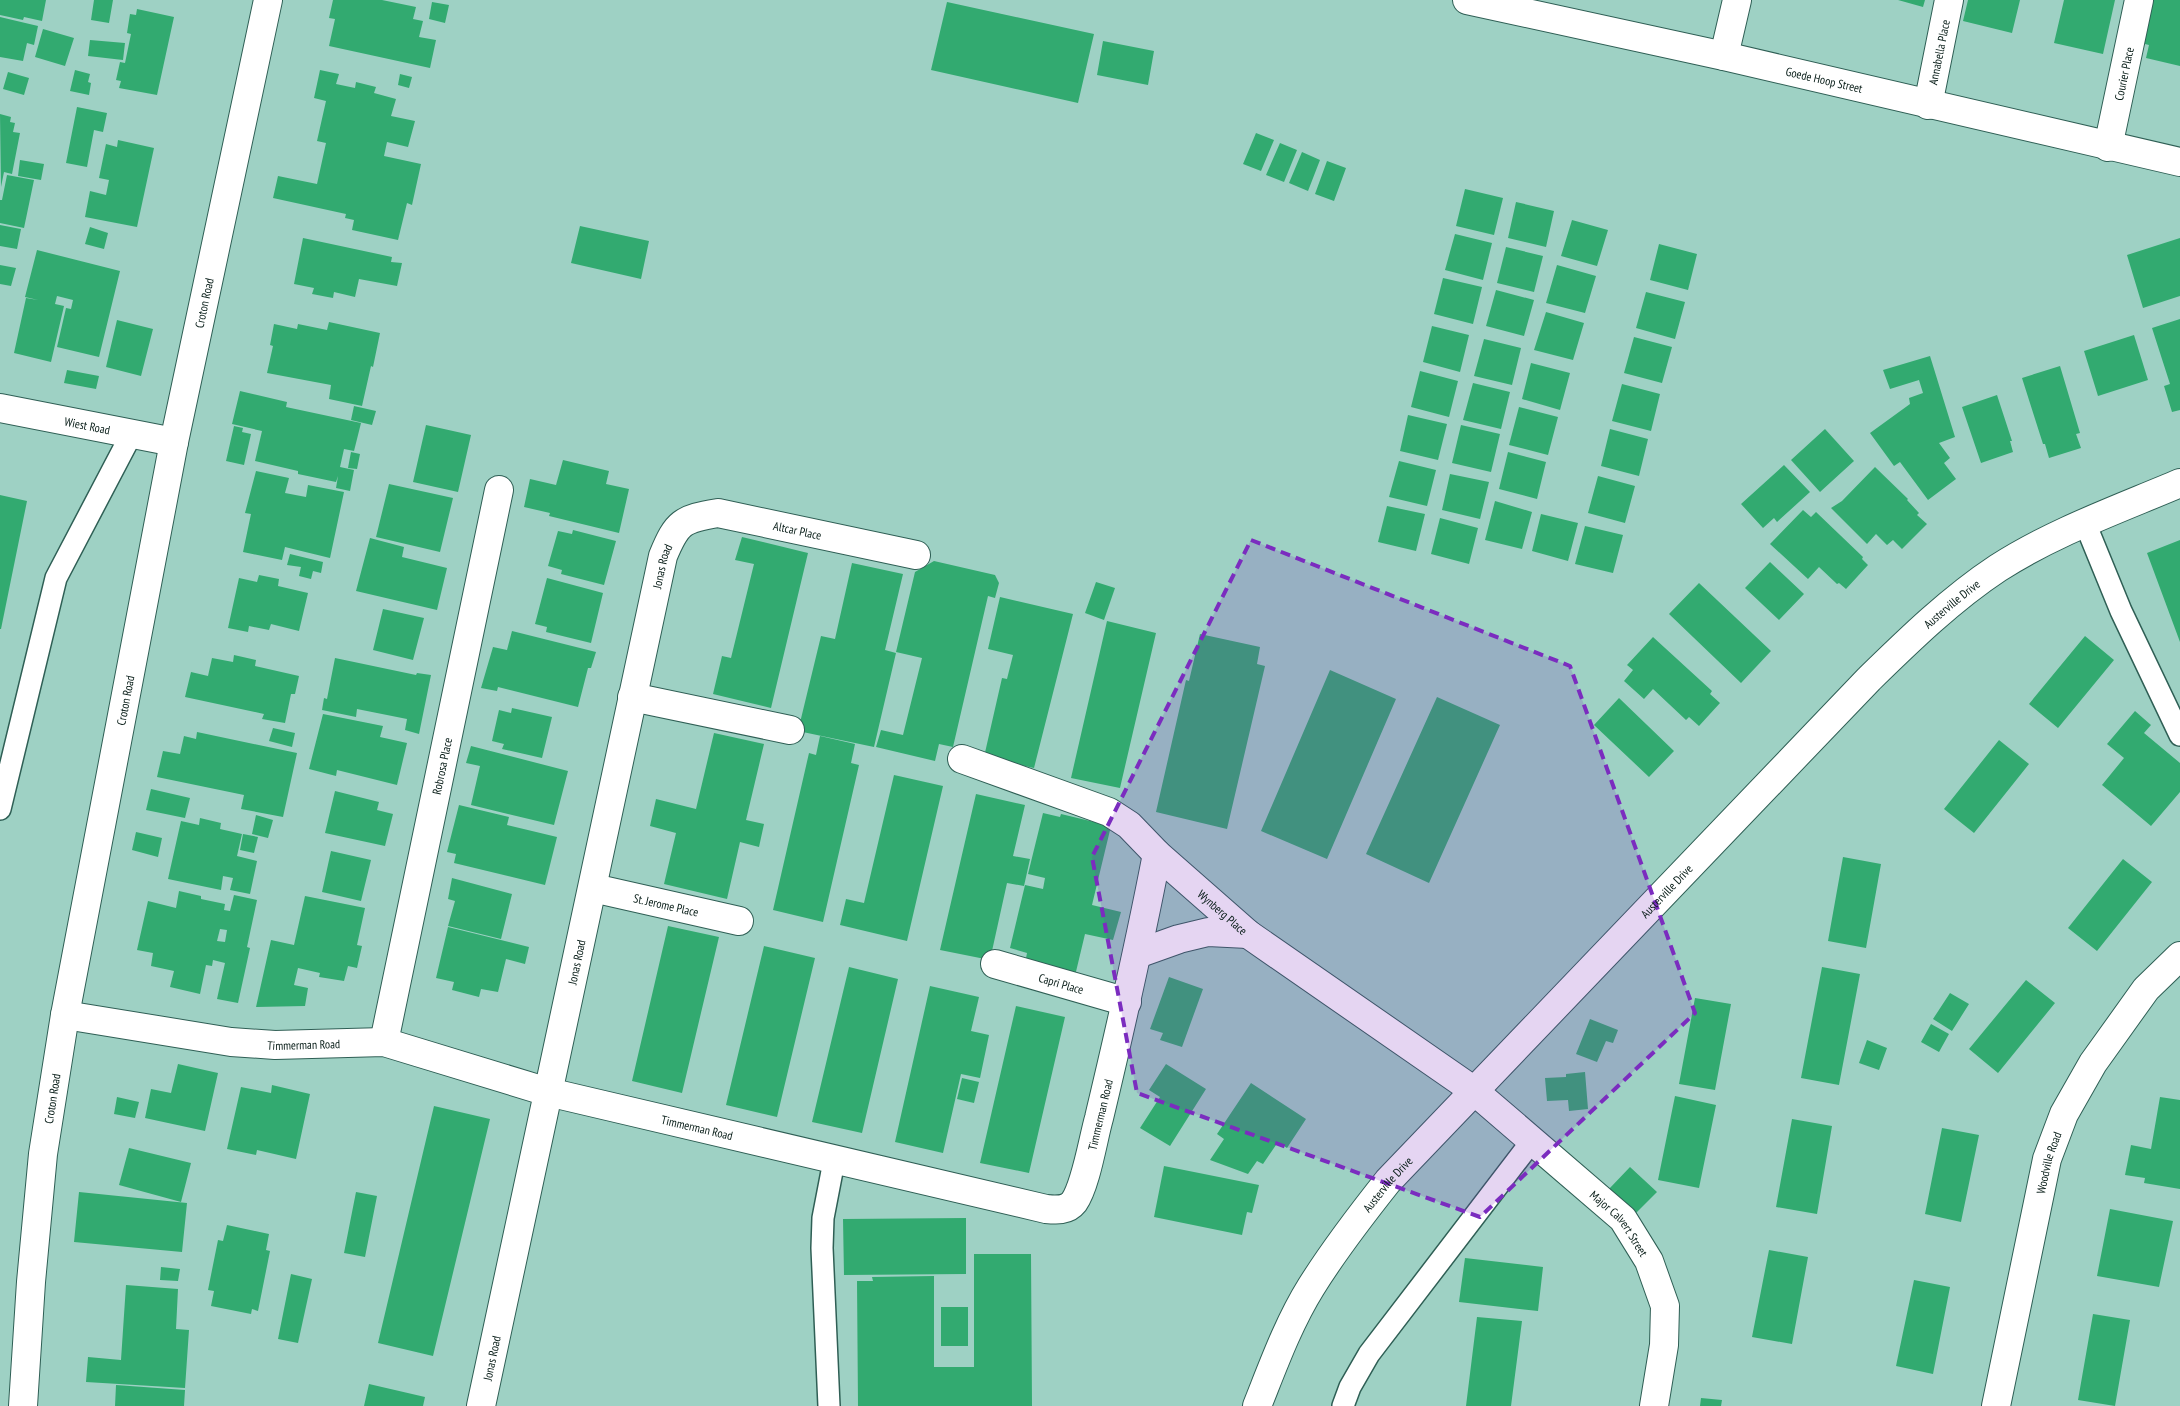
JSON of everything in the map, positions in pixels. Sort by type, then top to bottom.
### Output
[{"type":"street","name":"Croton Road","points":[[24,1406],[43,1154],[65,1015],[174,442],[268,0]]},
{"type":"street","name":"Goede Hoop Street","points":[[1467,0],[1528,6],[1928,105],[2180,162]]},
{"type":"street","points":[[1724,56],[1738,0]]},
{"type":"street","name":"Annabella Place","points":[[1928,105],[1950,0]]},
{"type":"street","name":"Courier Place","points":[[2108,146],[2139,0]]},
{"type":"street","name":"Wiest Road","points":[[0,408],[174,442]]},
{"type":"street","name":"Austerville Drive","points":[[1256,1406],[1279,1349],[1310,1288],[1346,1233],[1388,1181],[1473,1090],[1869,679],[1927,623],[1998,568],[2063,532],[2180,483]]},
{"type":"street","name":"Robrosa Place","points":[[384,1042],[499,490]]},
{"type":"street","name":"Altcar Place","points":[[680,524],[696,517],[718,513],[916,555]]},
{"type":"street","name":"Jonas Road","points":[[482,1406],[663,556],[672,534],[680,524]]},
{"type":"street","points":[[632,697],[790,730]]},
{"type":"street","name":"Wynberg Place","points":[[962,759],[1109,812],[1129,825],[1157,854],[1248,934],[1473,1090]]},
{"type":"street","name":"Timmerman Road","points":[[65,1015],[231,1042],[275,1045],[384,1042],[548,1092],[834,1161],[1046,1209],[1062,1210],[1073,1203],[1081,1186],[1138,954],[1157,854]]},
{"type":"street","name":"St. Jerome Place","points":[[593,888],[739,921]]},
{"type":"street","points":[[1138,954],[1179,939],[1208,932],[1248,934]]},
{"type":"street","name":"Woodville Road","points":[[1996,1406],[2047,1159],[2064,1114],[2093,1063],[2146,989],[2180,956]]},
{"type":"street","name":"Capri Place","points":[[995,964],[1127,1002]]},
{"type":"street","name":"Major Calvert Street","points":[[1473,1090],[1623,1220],[1649,1261],[1665,1306],[1664,1345],[1654,1406]]},
{"type":"lane","points":[[0,809],[56,578],[131,435]]},
{"type":"lane","points":[[2085,523],[2121,611],[2180,735]]},
{"type":"lane","points":[[1343,1406],[1350,1387],[1369,1354],[1532,1141]]},
{"type":"lane","points":[[828,1406],[822,1248],[823,1218],[834,1161]]},
{"type":"highlighted area","points":[[1251,540],[1570,666],[1695,1013],[1480,1217],[1137,1093],[1092,857]]},
{"type":"building","points":[[0,0],[46,0],[42,21],[24,17],[23,20],[0,15]]},
{"type":"building","points":[[94,0],[113,0],[109,23],[91,20]]},
{"type":"building","points":[[333,0],[382,0],[416,7],[413,19],[423,21],[419,37],[436,40],[430,68],[329,46],[335,19],[329,18]]},
{"type":"building","points":[[1898,0],[1925,0],[1923,7]]},
{"type":"building","points":[[1968,0],[2020,0],[2012,33],[1963,21]]},
{"type":"building","points":[[2064,0],[2115,0],[2103,54],[2054,43]]},
{"type":"building","points":[[2147,0],[2180,0],[2180,66],[2146,58],[2149,45],[2137,42]]},
{"type":"building","points":[[432,2],[449,5],[445,23],[429,19]]},
{"type":"building","points":[[947,2],[1094,34],[1078,103],[931,70]]},
{"type":"building","points":[[137,9],[174,17],[157,95],[119,88],[121,81],[116,80],[120,62],[125,63],[131,34],[127,33],[130,14],[136,15]]},
{"type":"building","points":[[0,17],[38,26],[34,45],[27,43],[23,61],[0,57]]},
{"type":"building","points":[[43,29],[74,38],[65,66],[35,57]]},
{"type":"building","points":[[90,40],[125,43],[123,60],[88,56]]},
{"type":"building","points":[[1103,41],[1154,51],[1148,85],[1097,75]]},
{"type":"building","points":[[75,70],[90,74],[88,82],[91,83],[89,95],[70,91]]},
{"type":"building","points":[[320,70],[339,74],[336,84],[355,88],[356,82],[376,87],[374,93],[396,99],[391,116],[415,121],[408,147],[387,142],[384,156],[421,164],[412,205],[407,203],[398,240],[352,230],[354,220],[345,218],[346,214],[273,198],[278,176],[317,184],[326,143],[317,141],[326,101],[314,98]]},
{"type":"building","points":[[8,72],[29,78],[24,95],[3,89]]},
{"type":"building","points":[[400,74],[412,77],[409,88],[398,85]]},
{"type":"building","points":[[77,107],[107,113],[103,132],[94,130],[87,167],[66,163]]},
{"type":"building","points":[[0,114],[11,117],[10,122],[15,123],[13,132],[20,133],[12,174],[4,172],[1,187]]},
{"type":"building","points":[[1256,133],[1274,140],[1261,171],[1243,164]]},
{"type":"building","points":[[118,140],[154,148],[137,227],[85,217],[90,191],[106,195],[109,180],[99,178],[106,144],[117,147]]},
{"type":"building","points":[[1280,143],[1297,150],[1284,182],[1266,175]]},
{"type":"building","points":[[1302,152],[1320,160],[1308,191],[1289,183]]},
{"type":"building","points":[[20,160],[44,164],[41,180],[18,176]]},
{"type":"building","points":[[1327,161],[1346,168],[1334,201],[1315,194]]},
{"type":"building","points":[[7,175],[34,180],[24,228],[0,223],[0,200],[2,200]]},
{"type":"building","points":[[1465,189],[1503,198],[1494,235],[1456,226]]},
{"type":"building","points":[[1516,202],[1554,211],[1546,247],[1508,238]]},
{"type":"building","points":[[1572,220],[1608,230],[1597,266],[1561,256]]},
{"type":"building","points":[[0,225],[21,229],[17,249],[0,246]]},
{"type":"building","points":[[580,226],[649,241],[641,279],[571,263]]},
{"type":"building","points":[[90,227],[108,233],[104,249],[85,244]]},
{"type":"building","points":[[1455,234],[1492,243],[1483,280],[1445,270]]},
{"type":"building","points":[[303,238],[392,257],[391,262],[402,263],[397,286],[359,279],[355,297],[334,292],[333,298],[312,294],[314,288],[294,284]]},
{"type":"building","points":[[2180,238],[2180,296],[2143,308],[2127,255]]},
{"type":"building","points":[[1659,244],[1697,254],[1688,290],[1650,280]]},
{"type":"building","points":[[1506,247],[1543,256],[1534,292],[1497,283]]},
{"type":"building","points":[[37,250],[120,271],[99,357],[57,347],[66,308],[71,309],[73,300],[57,296],[55,304],[64,306],[51,362],[14,353],[26,298],[38,300],[25,297]]},
{"type":"building","points":[[0,265],[16,268],[11,286],[0,284]]},
{"type":"building","points":[[1557,265],[1596,276],[1585,313],[1546,303]]},
{"type":"building","points":[[1443,278],[1482,287],[1473,324],[1434,314]]},
{"type":"building","points":[[1496,290],[1534,300],[1524,336],[1486,326]]},
{"type":"building","points":[[1646,292],[1685,302],[1675,339],[1636,328]]},
{"type":"building","points":[[1546,312],[1584,323],[1573,360],[1534,350]]},
{"type":"building","points":[[2180,319],[2180,410],[2172,412],[2164,386],[2170,384],[2152,328]]},
{"type":"building","points":[[117,320],[153,329],[141,376],[106,367]]},
{"type":"building","points":[[329,322],[380,333],[362,406],[329,399],[331,385],[267,373],[273,346],[270,345],[274,324],[297,329],[298,324],[327,330]]},
{"type":"building","points":[[1432,326],[1469,335],[1460,372],[1423,362]]},
{"type":"building","points":[[2134,335],[2148,380],[2098,396],[2084,351]]},
{"type":"building","points":[[1634,337],[1672,347],[1662,383],[1624,373]]},
{"type":"building","points":[[1484,339],[1521,348],[1512,385],[1474,376]]},
{"type":"building","points":[[1930,356],[1955,437],[1939,443],[1950,458],[1944,463],[1956,479],[1928,500],[1900,462],[1894,466],[1870,433],[1910,404],[1909,398],[1923,393],[1919,380],[1890,389],[1883,370]]},
{"type":"building","points":[[1531,363],[1570,373],[1560,410],[1522,399]]},
{"type":"building","points":[[2060,366],[2080,433],[2076,434],[2081,448],[2049,458],[2022,378]]},
{"type":"building","points":[[67,370],[99,376],[96,389],[64,383]]},
{"type":"building","points":[[1420,371],[1458,381],[1449,417],[1411,407]]},
{"type":"building","points":[[1473,383],[1510,392],[1501,429],[1463,420]]},
{"type":"building","points":[[1622,384],[1660,394],[1651,431],[1612,421]]},
{"type":"building","points":[[240,391],[287,402],[286,407],[361,423],[354,451],[344,449],[340,467],[354,470],[350,491],[336,488],[338,476],[336,482],[298,474],[298,471],[255,461],[262,431],[232,424]]},
{"type":"building","points":[[1997,395],[2012,441],[2010,441],[2013,452],[1981,463],[1962,407]]},
{"type":"building","points":[[354,406],[376,411],[372,425],[351,420]]},
{"type":"building","points":[[1519,407],[1558,417],[1548,455],[1509,445]]},
{"type":"building","points":[[1408,415],[1447,424],[1438,460],[1400,451]]},
{"type":"building","points":[[426,425],[471,435],[458,492],[413,482]]},
{"type":"building","points":[[1461,425],[1500,434],[1491,472],[1452,463]]},
{"type":"building","points":[[234,426],[243,428],[242,432],[251,434],[244,465],[226,461]]},
{"type":"building","points":[[1610,429],[1648,439],[1639,476],[1601,466]]},
{"type":"building","points":[[1825,429],[1854,461],[1820,492],[1791,460]]},
{"type":"building","points":[[351,452],[360,454],[357,469],[348,468]]},
{"type":"building","points":[[1508,452],[1546,462],[1537,499],[1499,489]]},
{"type":"building","points":[[563,460],[609,471],[606,484],[629,489],[619,533],[549,516],[550,513],[524,507],[530,479],[556,485]]},
{"type":"building","points":[[1399,461],[1436,470],[1427,506],[1389,497]]},
{"type":"building","points":[[1784,465],[1810,492],[1777,522],[1774,518],[1763,528],[1741,504]]},
{"type":"building","points":[[1875,467],[1908,499],[1919,513],[1917,515],[1927,524],[1902,549],[1893,540],[1887,545],[1876,534],[1867,544],[1831,508],[1842,501]]},
{"type":"building","points":[[256,471],[289,478],[285,493],[306,497],[308,485],[344,492],[330,558],[285,547],[282,560],[243,552],[251,514],[245,513]]},
{"type":"building","points":[[1450,474],[1489,482],[1480,519],[1442,510]]},
{"type":"building","points":[[1598,476],[1635,486],[1625,523],[1588,513]]},
{"type":"building","points":[[389,484],[453,498],[440,552],[376,537]]},
{"type":"building","points":[[0,495],[27,501],[1,629],[0,629]]},
{"type":"building","points":[[1495,501],[1532,512],[1522,549],[1485,540]]},
{"type":"building","points":[[1387,506],[1425,514],[1416,551],[1378,542]]},
{"type":"building","points":[[1803,510],[1811,517],[1816,512],[1863,557],[1862,559],[1868,565],[1846,589],[1839,583],[1837,584],[1819,567],[1808,579],[1770,544]]},
{"type":"building","points":[[1541,514],[1578,523],[1568,561],[1532,551]]},
{"type":"building","points":[[1440,518],[1478,528],[1469,564],[1431,554]]},
{"type":"building","points":[[1585,526],[1623,535],[1613,573],[1575,564]]},
{"type":"building","points":[[573,530],[616,541],[604,585],[561,574],[562,570],[548,566],[558,531],[572,534]]},
{"type":"building","points":[[742,537],[808,553],[771,708],[713,694],[722,656],[731,658],[754,564],[735,560]]},
{"type":"building","points":[[370,538],[404,547],[402,557],[447,568],[437,610],[356,591]]},
{"type":"building","points":[[2180,540],[2180,642],[2147,553]]},
{"type":"building","points":[[290,554],[323,562],[321,573],[313,571],[311,579],[299,576],[301,567],[287,565]]},
{"type":"building","points":[[934,561],[995,575],[999,583],[995,598],[988,596],[953,747],[939,744],[935,761],[876,747],[881,730],[903,735],[922,658],[896,652],[915,572]]},
{"type":"building","points":[[1770,562],[1804,594],[1779,620],[1745,588]]},
{"type":"building","points":[[852,563],[903,574],[885,650],[896,653],[874,747],[798,731],[821,636],[835,639]]},
{"type":"building","points":[[259,575],[279,579],[278,586],[308,593],[299,631],[271,624],[269,630],[249,626],[248,632],[228,628],[239,578],[257,582]]},
{"type":"building","points":[[547,578],[603,593],[591,643],[546,632],[547,627],[535,624]]},
{"type":"building","points":[[1096,582],[1115,588],[1104,620],[1085,613]]},
{"type":"building","points":[[1699,583],[1771,651],[1741,683],[1669,614]]},
{"type":"building","points":[[1000,597],[1073,614],[1034,768],[984,757],[1002,678],[1007,679],[1013,655],[988,649]]},
{"type":"building","points":[[383,609],[424,618],[413,660],[373,650]]},
{"type":"building","points":[[1107,621],[1156,633],[1120,788],[1071,778]]},
{"type":"building","points":[[512,631],[596,652],[591,668],[588,668],[578,707],[498,687],[497,691],[481,688],[493,647],[507,650]]},
{"type":"building","points":[[1200,634],[1260,647],[1257,664],[1265,666],[1227,829],[1156,812],[1186,680],[1189,681]]},
{"type":"building","points":[[2085,636],[2114,660],[2058,728],[2029,704]]},
{"type":"building","points":[[1653,637],[1712,691],[1710,694],[1720,703],[1699,726],[1689,717],[1686,720],[1653,689],[1644,699],[1624,681],[1633,670],[1627,665]]},
{"type":"building","points":[[234,655],[256,660],[255,666],[299,676],[295,694],[291,694],[285,723],[262,719],[264,714],[185,697],[191,672],[208,676],[212,658],[233,662]]},
{"type":"building","points":[[335,658],[416,675],[417,673],[431,675],[419,734],[405,730],[407,719],[357,709],[356,717],[322,710],[324,698],[327,699]]},
{"type":"building","points":[[1330,670],[1396,699],[1327,859],[1261,831]]},
{"type":"building","points":[[1437,697],[1500,725],[1429,883],[1366,854]]},
{"type":"building","points":[[1619,698],[1674,751],[1649,777],[1594,725]]},
{"type":"building","points":[[512,708],[552,717],[542,758],[502,749],[504,744],[492,741],[499,710],[511,713]]},
{"type":"building","points":[[2135,711],[2151,725],[2144,733],[2180,763],[2180,792],[2151,826],[2102,785],[2124,758],[2107,744]]},
{"type":"building","points":[[323,714],[383,726],[380,737],[407,743],[397,785],[337,770],[336,776],[309,769]]},
{"type":"building","points":[[273,728],[295,733],[292,747],[269,741]]},
{"type":"building","points":[[197,732],[297,753],[283,817],[241,809],[244,795],[157,777],[163,751],[180,754],[184,736],[196,739]]},
{"type":"building","points":[[714,733],[764,744],[746,820],[764,824],[759,847],[740,842],[727,899],[664,884],[676,833],[650,826],[656,799],[696,809]]},
{"type":"building","points":[[820,736],[855,744],[851,763],[859,765],[823,922],[773,910],[809,753],[816,755]]},
{"type":"building","points":[[1999,740],[2029,764],[1974,833],[1944,809]]},
{"type":"building","points":[[471,746],[568,771],[554,825],[471,805],[480,766],[466,763]]},
{"type":"building","points":[[894,775],[943,786],[907,941],[840,925],[846,899],[864,903]]},
{"type":"building","points":[[151,789],[190,798],[185,818],[146,810]]},
{"type":"building","points":[[335,791],[379,802],[377,810],[393,814],[385,846],[325,833]]},
{"type":"building","points":[[976,794],[1025,805],[1013,856],[1030,859],[1024,886],[1007,883],[990,960],[940,950]]},
{"type":"building","points":[[459,805],[509,817],[507,825],[557,837],[545,885],[454,863],[456,854],[447,852]]},
{"type":"building","points":[[1043,813],[1060,817],[1061,814],[1111,826],[1092,905],[1121,912],[1113,940],[1085,934],[1074,980],[1024,969],[1027,953],[1010,948],[1025,885],[1043,889],[1045,878],[1028,874]]},
{"type":"building","points":[[256,815],[273,820],[268,838],[252,834]]},
{"type":"building","points":[[200,818],[221,823],[220,829],[242,834],[237,856],[257,861],[250,894],[230,890],[233,878],[223,876],[221,890],[168,879],[181,821],[199,825]]},
{"type":"building","points":[[136,832],[162,838],[158,857],[132,850]]},
{"type":"building","points":[[243,834],[258,837],[254,853],[240,850]]},
{"type":"building","points":[[331,851],[371,860],[361,901],[322,892]]},
{"type":"building","points":[[1843,857],[1881,864],[1866,948],[1828,941]]},
{"type":"building","points":[[2123,859],[2152,882],[2097,951],[2068,928]]},
{"type":"building","points":[[452,878],[512,894],[501,939],[448,926],[455,901],[448,899]]},
{"type":"building","points":[[179,891],[201,896],[201,899],[225,904],[224,910],[230,911],[234,895],[257,900],[247,947],[250,948],[238,1003],[217,999],[225,963],[213,960],[212,966],[206,965],[200,994],[170,987],[174,971],[151,966],[153,953],[137,950],[148,901],[176,908]],"holes":[[[220,929],[227,930],[225,942],[217,941]]]},
{"type":"building","points":[[305,896],[365,908],[357,945],[362,946],[357,968],[348,966],[344,981],[319,977],[320,973],[298,968],[294,985],[308,988],[305,1006],[256,1007],[271,940],[294,945]]},
{"type":"building","points":[[668,926],[719,937],[682,1093],[632,1081]]},
{"type":"building","points":[[448,927],[529,947],[525,964],[506,959],[498,992],[481,989],[479,997],[452,990],[454,982],[436,978]]},
{"type":"building","points":[[764,946],[815,958],[777,1117],[726,1105]]},
{"type":"building","points":[[849,967],[898,979],[862,1133],[812,1122]]},
{"type":"building","points":[[1822,967],[1860,974],[1839,1085],[1801,1078]]},
{"type":"building","points":[[1169,977],[1203,989],[1182,1047],[1160,1040],[1163,1033],[1150,1029]]},
{"type":"building","points":[[2026,980],[2055,1003],[1998,1073],[1969,1049]]},
{"type":"building","points":[[930,986],[979,997],[971,1031],[989,1035],[980,1078],[961,1074],[943,1153],[895,1142]]},
{"type":"building","points":[[1950,993],[1969,1004],[1952,1031],[1933,1019]]},
{"type":"building","points":[[1695,998],[1731,1004],[1715,1090],[1679,1084]]},
{"type":"building","points":[[1016,1006],[1065,1017],[1029,1173],[980,1163]]},
{"type":"building","points":[[1590,1019],[1618,1030],[1613,1043],[1606,1041],[1597,1062],[1576,1054]]},
{"type":"building","points":[[1931,1024],[1949,1034],[1939,1052],[1921,1042]]},
{"type":"building","points":[[1867,1040],[1887,1048],[1879,1070],[1859,1063]]},
{"type":"building","points":[[178,1064],[218,1073],[205,1131],[145,1118],[151,1089],[171,1093]]},
{"type":"building","points":[[1166,1064],[1206,1089],[1170,1146],[1140,1128],[1160,1097],[1149,1090]]},
{"type":"building","points":[[1585,1072],[1588,1109],[1569,1111],[1568,1100],[1547,1101],[1545,1078],[1566,1077],[1566,1074]]},
{"type":"building","points":[[962,1078],[979,1082],[974,1103],[957,1099]]},
{"type":"building","points":[[1251,1083],[1306,1119],[1287,1148],[1278,1142],[1263,1164],[1257,1161],[1248,1174],[1210,1160],[1224,1139],[1217,1134]]},
{"type":"building","points":[[272,1085],[310,1094],[296,1159],[257,1150],[256,1155],[227,1149],[241,1087],[271,1093]]},
{"type":"building","points":[[1675,1096],[1716,1105],[1699,1188],[1658,1180]]},
{"type":"building","points":[[117,1097],[139,1102],[135,1118],[114,1114]]},
{"type":"building","points":[[2160,1097],[2180,1100],[2180,1189],[2144,1183],[2145,1178],[2125,1175],[2131,1145],[2151,1149]]},
{"type":"building","points":[[434,1106],[490,1119],[433,1356],[378,1343]]},
{"type":"building","points":[[1792,1119],[1832,1126],[1817,1214],[1776,1207]]},
{"type":"building","points":[[1942,1128],[1979,1135],[1961,1222],[1925,1214]]},
{"type":"building","points":[[129,1148],[191,1163],[181,1202],[119,1185]]},
{"type":"building","points":[[1164,1166],[1259,1185],[1252,1213],[1247,1212],[1242,1235],[1154,1217]]},
{"type":"building","points":[[1630,1167],[1657,1192],[1636,1213],[1609,1189]]},
{"type":"building","points":[[79,1192],[187,1203],[182,1252],[74,1242]]},
{"type":"building","points":[[356,1192],[377,1196],[365,1257],[344,1253]]},
{"type":"building","points":[[2110,1209],[2173,1221],[2159,1287],[2097,1276]]},
{"type":"building","points":[[966,1218],[966,1274],[844,1275],[843,1219]]},
{"type":"building","points":[[227,1225],[269,1234],[266,1250],[270,1251],[258,1311],[252,1309],[251,1314],[211,1306],[214,1291],[208,1290],[218,1240],[223,1241]]},
{"type":"building","points":[[1769,1250],[1808,1257],[1792,1344],[1752,1337]]},
{"type":"building","points":[[974,1254],[1031,1254],[1032,1406],[858,1406],[857,1281],[873,1281],[872,1277],[934,1276],[934,1367],[974,1367]]},
{"type":"building","points":[[1465,1258],[1543,1267],[1538,1311],[1459,1302]]},
{"type":"building","points":[[161,1267],[180,1269],[178,1281],[160,1280]]},
{"type":"building","points":[[291,1274],[312,1279],[298,1343],[278,1339]]},
{"type":"building","points":[[1914,1280],[1950,1287],[1933,1374],[1896,1366]]},
{"type":"building","points":[[126,1285],[178,1289],[176,1329],[189,1330],[185,1388],[86,1382],[88,1357],[121,1360]]},
{"type":"building","points":[[941,1307],[968,1307],[968,1346],[941,1346]]},
{"type":"building","points":[[2093,1314],[2130,1320],[2115,1406],[2078,1400]]},
{"type":"building","points":[[1477,1317],[1522,1321],[1511,1406],[1466,1406]]},
{"type":"building","points":[[369,1384],[425,1397],[423,1406],[364,1406]]},
{"type":"building","points":[[116,1385],[185,1390],[184,1406],[115,1406]]},
{"type":"building","points":[[1701,1398],[1722,1400],[1721,1406],[1700,1406]]}]
